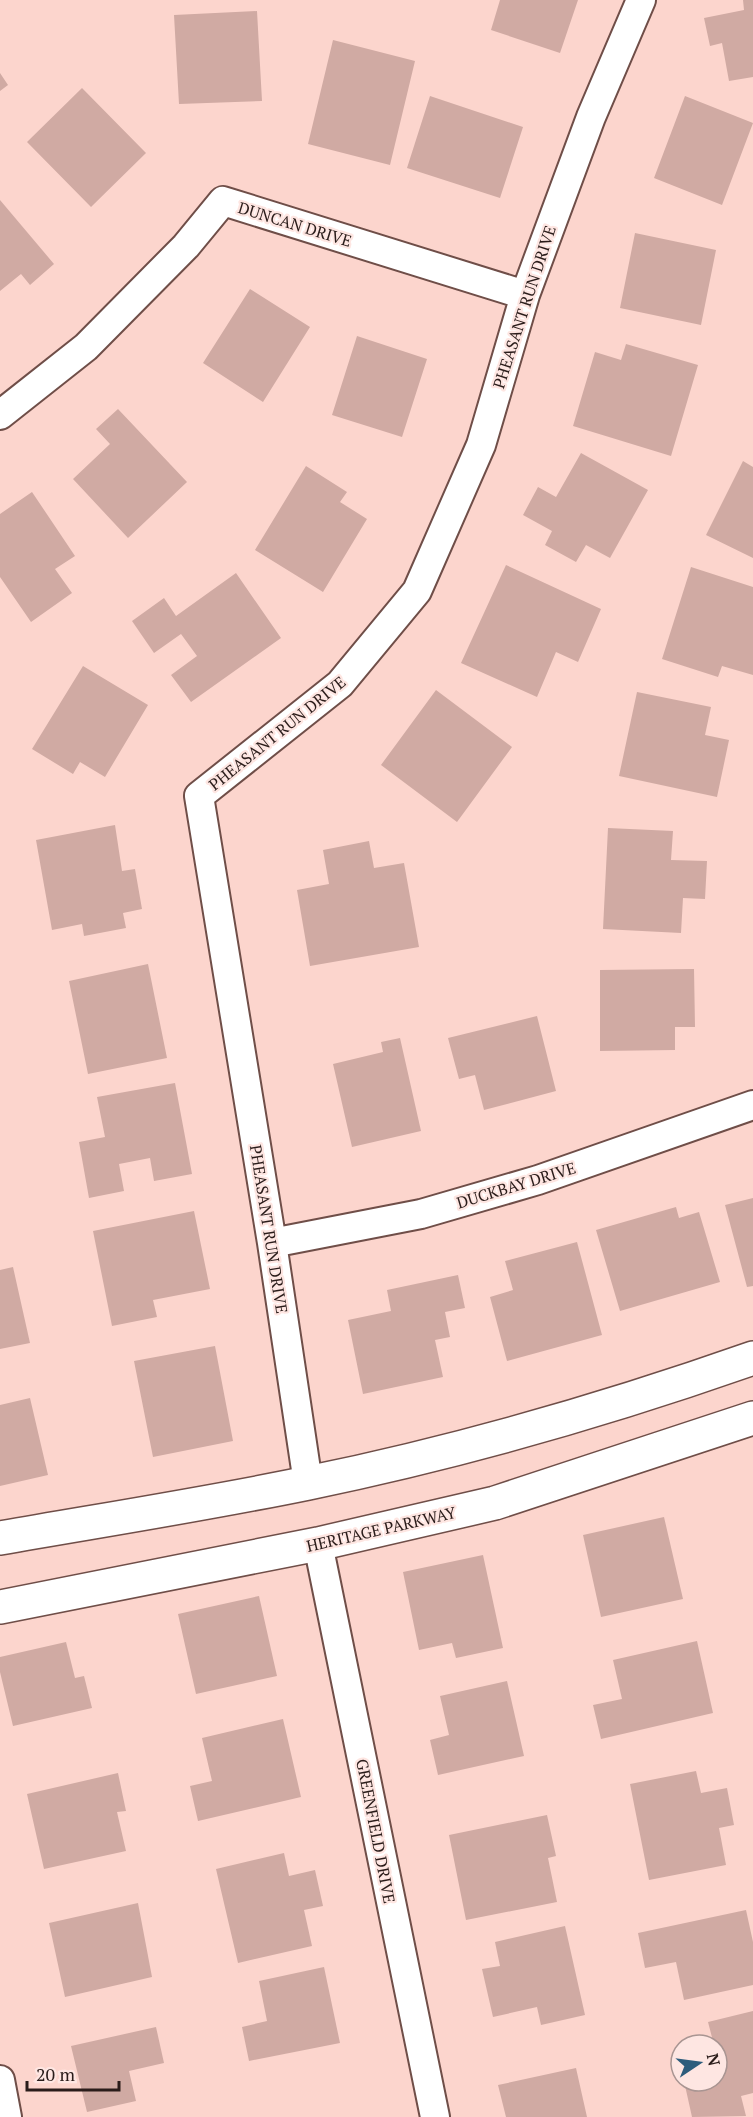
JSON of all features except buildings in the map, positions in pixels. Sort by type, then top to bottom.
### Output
[{"type":"main road","points":[[0,1538],[308,1483],[493,1440],[682,1383],[753,1358]]},
{"type":"main road","name":"HERITAGE PARKWAY","points":[[0,1607],[318,1544],[495,1503],[753,1418]]},
{"type":"street","name":"PHEASANT RUN DRIVE","points":[[308,1483],[272,1243],[199,796],[340,684],[417,591],[481,445],[525,295],[591,117],[641,0]]},
{"type":"street","name":"DUNCAN DRIVE","points":[[0,415],[86,347],[186,246],[223,201],[525,295]]},
{"type":"street","name":"DUCKBAY DRIVE","points":[[272,1243],[432,1210],[538,1180],[753,1105]]},
{"type":"street","name":"GREENFIELD DRIVE","points":[[318,1544],[435,2117]]},
{"type":"street","points":[[0,2080],[7,2117]]}]
